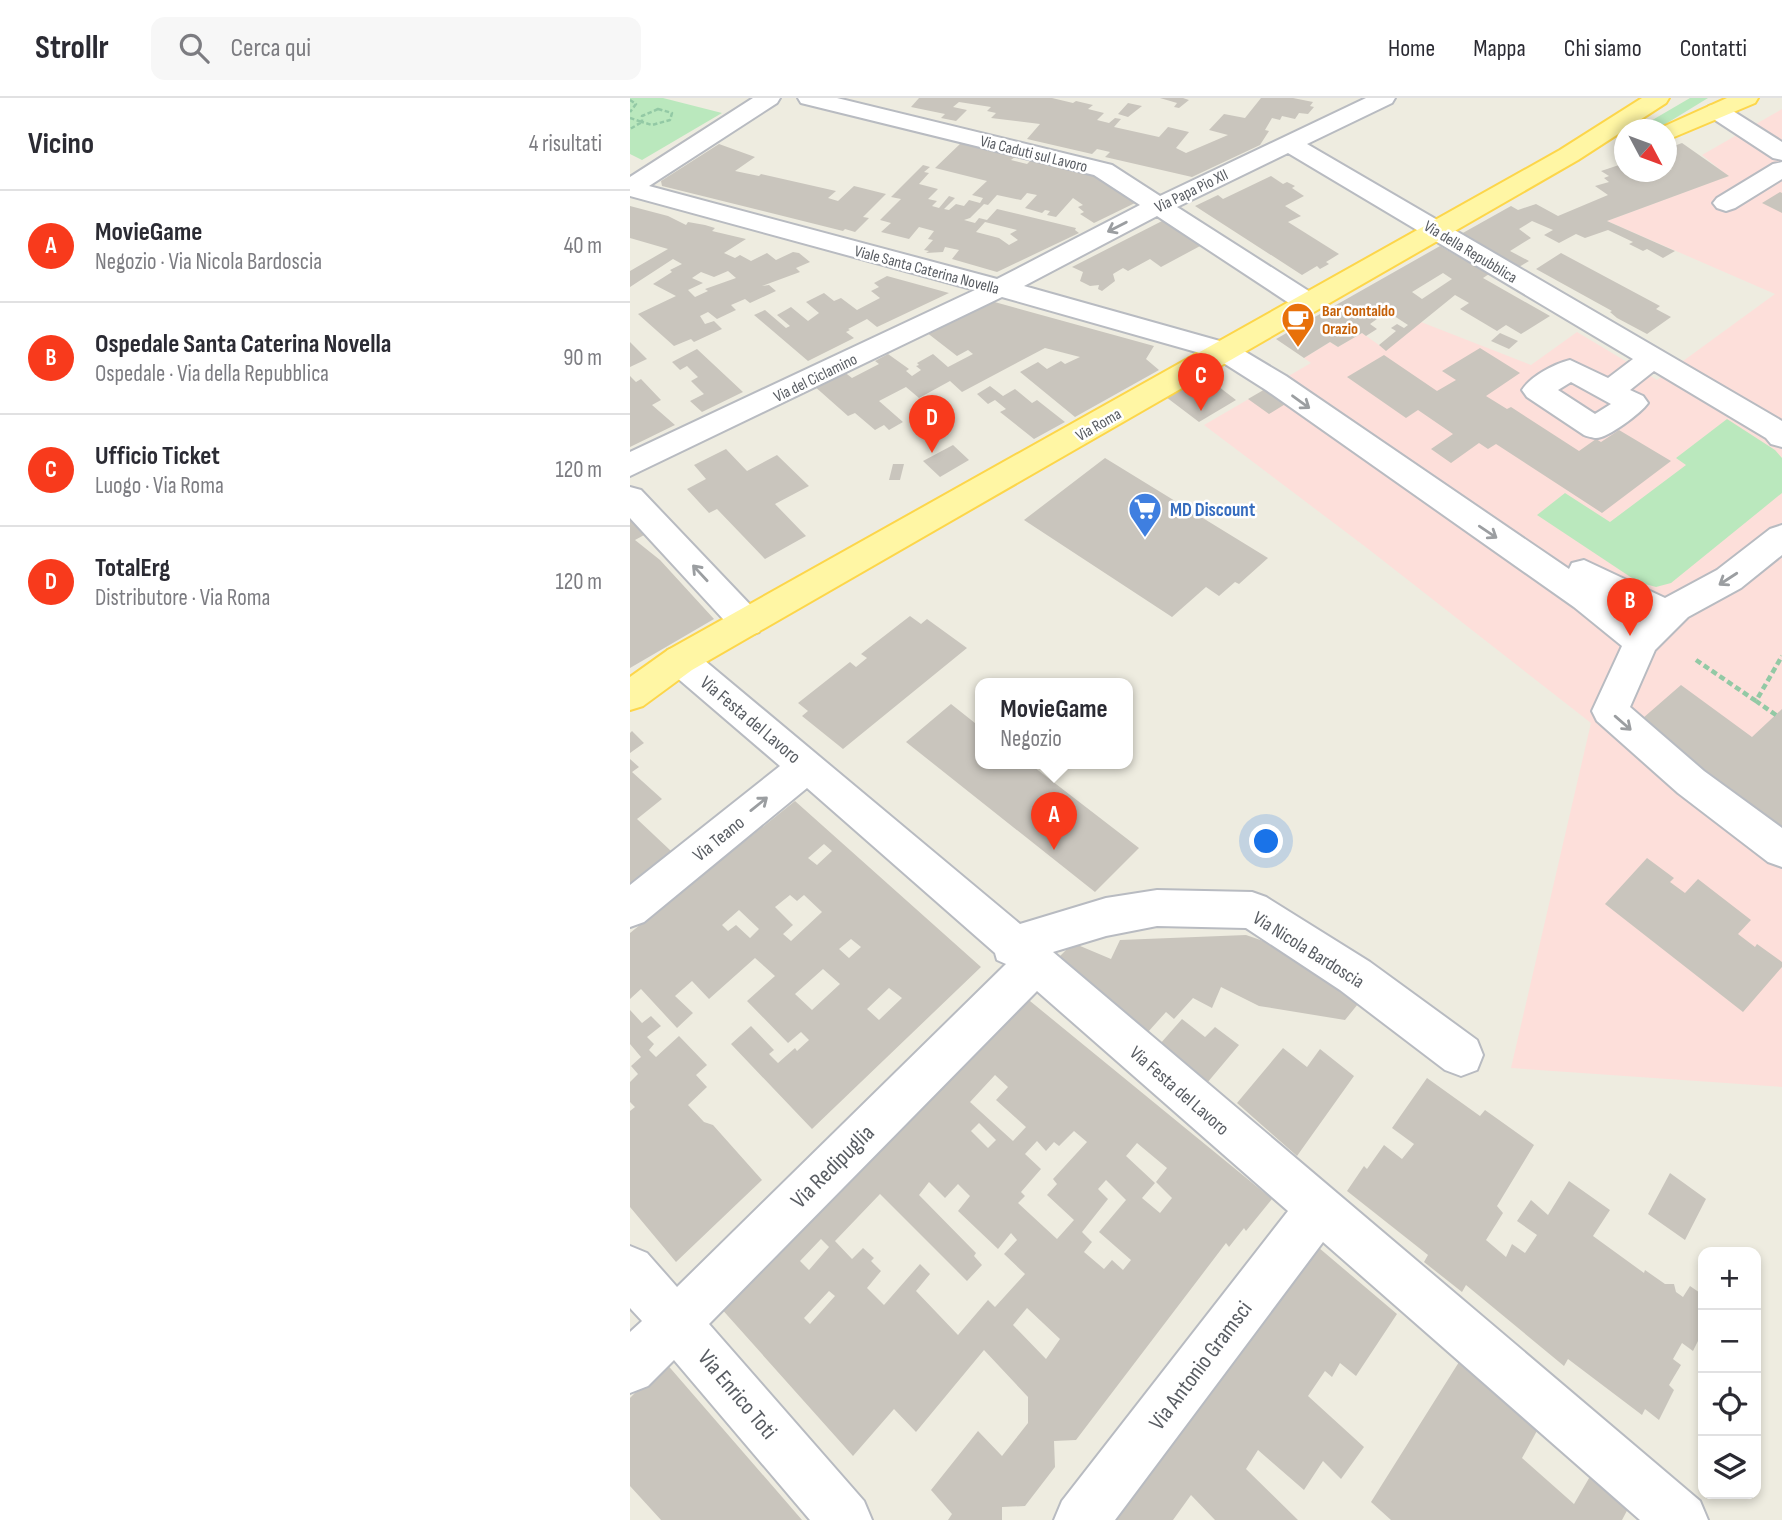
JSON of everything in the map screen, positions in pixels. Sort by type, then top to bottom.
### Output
[{"type":"main road","name":"Via Roma","points":[[630,696],[680,660],[1569,155],[1658,98]]},
{"type":"main road","points":[[1677,128],[1747,98]]},
{"type":"main road","points":[[1569,155],[1614,147]]},
{"type":"street","points":[[630,188],[769,98]]},
{"type":"street","name":"Via Caduti sul Lavoro","points":[[809,98],[1103,170],[1308,303]]},
{"type":"street","name":"Via Papa Pio XII","points":[[1000,288],[1158,206],[1384,98]]},
{"type":"street","points":[[1717,111],[1782,153]]},
{"type":"street","name":"Via della Repubblica","points":[[1289,143],[1780,431]]},
{"type":"street","points":[[1726,203],[1782,169]]},
{"type":"street","name":"Viale Santa Caterina Novella","points":[[630,188],[655,197],[1000,288],[1236,344],[1263,362]]},
{"type":"street","name":"Via del Ciclamino","points":[[630,465],[1000,288]]},
{"type":"street","points":[[1609,391],[1653,358]]},
{"type":"street","points":[[1263,362],[1601,584],[1669,615]]},
{"type":"street","points":[[1263,362],[1586,598],[1641,642]]},
{"type":"street","points":[[630,498],[747,623]]},
{"type":"street","points":[[1782,537],[1729,579],[1676,608],[1641,642],[1610,711],[1691,782],[1782,850]]},
{"type":"street","name":"Via Festa del Lavoro","points":[[680,660],[807,766],[1681,1520]]},
{"type":"street","name":"Via Teano","points":[[630,909],[807,766]]},
{"type":"street","name":"Via Nicola Bardoscia","points":[[1023,955],[1106,917],[1157,908],[1252,910],[1355,976],[1461,1055]]},
{"type":"street","name":"Via Redipuglia","points":[[630,1368],[1023,955]]},
{"type":"street","name":"Via Antonio Gramsci","points":[[1082,1520],[1319,1209]]},
{"type":"street","name":"Via Enrico Toti","points":[[630,1270],[677,1321],[845,1520]]},
{"type":"path","points":[[630,100],[636,104],[630,112]]},
{"type":"path","points":[[630,118],[642,122],[652,125],[665,123],[672,113],[652,110],[642,116],[642,122]]},
{"type":"path","points":[[630,129],[642,122]]},
{"type":"path","points":[[1756,701],[1782,656]]},
{"type":"path","points":[[1696,660],[1776,715]]},
{"type":"shaded area","points":[[1782,109],[1782,1087],[1511,1068],[1591,723],[1204,425],[1311,363],[1304,358],[1330,342],[1338,347],[1362,333],[1386,350],[1421,322],[1531,365],[1577,332],[1657,380],[1775,294],[1607,221],[1728,176],[1702,155]]},
{"type":"green space","points":[[630,98],[663,98],[722,113],[642,160],[630,154]]},
{"type":"green space","points":[[1690,98],[1708,98],[1674,119],[1654,119]]},
{"type":"green space","points":[[1727,419],[1775,450],[1782,458],[1782,493],[1671,583],[1656,587],[1638,582],[1537,515],[1565,493],[1610,522],[1686,465],[1676,458]]},
{"type":"building","points":[[919,98],[1052,98],[1073,103],[1076,101],[1093,105],[1088,109],[1104,113],[1097,120],[1109,123],[1115,118],[1121,119],[1114,127],[1159,137],[1168,127],[1189,132],[1176,148],[1186,153],[1228,135],[1209,130],[1224,114],[1245,118],[1261,98],[1293,98],[1313,102],[1310,106],[1314,107],[1308,114],[1299,113],[1295,119],[1282,116],[1280,120],[1272,118],[1265,130],[1269,131],[1260,145],[1192,177],[1105,157],[1110,152],[1097,149],[1092,154],[1027,139],[1040,124],[991,118],[996,113],[987,111],[991,107],[959,102],[953,107],[967,110],[956,121],[941,118],[945,114],[911,107]]},
{"type":"building","points":[[1160,98],[1189,100],[1179,108],[1174,107],[1177,103]]},
{"type":"building","points":[[1128,103],[1142,106],[1128,117],[1118,114]]},
{"type":"building","points":[[961,143],[1016,156],[1011,160],[1027,164],[1032,159],[1093,176],[1135,203],[1094,223],[1080,214],[1084,212],[1078,207],[1083,205],[1073,198],[1056,217],[1047,215],[1050,211],[1045,210],[1042,213],[1025,208],[1037,195],[1027,193],[1021,200],[997,195],[988,205],[984,204],[970,218],[964,220],[975,223],[979,218],[987,220],[997,209],[1076,228],[1079,233],[997,272],[952,259],[959,250],[945,247],[943,252],[926,253],[929,251],[924,250],[933,240],[928,239],[934,231],[919,227],[909,239],[881,232],[891,223],[880,220],[901,199],[891,197],[923,165],[930,167],[924,172],[929,173],[919,184],[938,189],[928,199],[937,201],[932,206],[939,208],[949,196],[955,198],[944,209],[949,210],[956,204],[964,206],[969,200],[980,203],[983,198],[972,195],[987,181],[935,168]],"holes":[[[985,222],[1017,230],[1010,234],[1018,240],[1009,245],[999,238],[976,232]]]},
{"type":"building","points":[[1682,143],[1729,176],[1607,221],[1675,251],[1663,258],[1647,249],[1643,251],[1629,244],[1633,242],[1608,230],[1585,238],[1576,234],[1559,243],[1544,235],[1553,230],[1532,221],[1519,229],[1531,238],[1510,251],[1529,261],[1519,267],[1461,234],[1511,206],[1518,210],[1536,204],[1558,216],[1608,195],[1595,186],[1609,182],[1604,178],[1609,176],[1601,171],[1614,167],[1614,182],[1677,182],[1677,145]]},
{"type":"building","points":[[719,144],[755,157],[735,171],[759,176],[761,174],[836,191],[828,198],[838,201],[854,186],[886,194],[863,217],[869,218],[855,232],[662,186],[661,181]]},
{"type":"building","points":[[1271,176],[1283,184],[1287,182],[1295,186],[1292,188],[1304,196],[1285,206],[1301,216],[1288,222],[1339,254],[1326,262],[1329,264],[1320,269],[1317,266],[1302,275],[1195,206],[1218,195],[1223,199]]},
{"type":"building","points":[[1780,192],[1782,213],[1762,203]]},
{"type":"building","points":[[630,206],[668,216],[686,225],[688,222],[705,225],[715,228],[712,231],[746,239],[724,253],[735,258],[740,255],[751,261],[767,253],[776,260],[793,252],[799,253],[810,262],[796,268],[800,272],[762,286],[769,285],[776,291],[750,303],[745,299],[731,305],[736,310],[717,319],[708,312],[700,316],[705,324],[714,321],[722,329],[694,342],[691,339],[674,346],[638,314],[676,296],[653,284],[682,264],[673,259],[630,287],[630,271],[668,249],[630,238]],"holes":[[[728,271],[736,278],[705,289],[708,291],[695,297],[688,290],[703,283],[692,278],[701,272],[714,277]]]},
{"type":"building","points":[[1164,220],[1202,245],[1161,267],[1150,259],[1128,271],[1123,268],[1113,274],[1115,281],[1102,291],[1098,289],[1099,285],[1090,286],[1080,281],[1083,272],[1072,267]]},
{"type":"building","points":[[1440,246],[1489,274],[1483,278],[1550,316],[1521,334],[1506,325],[1497,331],[1460,309],[1469,303],[1455,295],[1386,351],[1379,345],[1396,331],[1391,328],[1397,324],[1404,328],[1408,325],[1385,310],[1374,317],[1377,319],[1370,324],[1377,329],[1366,336],[1362,333],[1338,347],[1330,342],[1304,358],[1276,339]],"holes":[[[1443,273],[1452,279],[1422,299],[1412,292]]]},
{"type":"building","points":[[1561,253],[1660,306],[1656,309],[1671,317],[1647,334],[1617,318],[1610,312],[1612,311],[1536,269]]},
{"type":"building","points":[[887,276],[949,293],[877,327],[867,319],[848,329],[850,330],[846,332],[854,338],[808,361],[754,315],[765,310],[786,328],[790,326],[777,315],[791,307],[808,321],[819,313],[806,302],[824,293],[834,301],[841,298],[857,310],[880,298],[871,291],[879,287],[874,283]]},
{"type":"building","points":[[991,301],[1154,346],[1146,359],[1159,370],[1075,417],[1020,372],[1038,362],[1047,369],[1061,361],[1065,364],[1080,357],[1045,348],[962,392],[950,381],[919,398],[906,387],[879,401],[903,422],[889,430],[884,425],[875,430],[855,413],[848,416],[813,385],[843,371],[852,378],[879,364],[875,361],[888,354],[909,369],[906,371],[912,376],[921,370],[916,366],[919,365],[917,363],[933,354],[948,367],[973,354],[968,350],[957,356],[926,332]]},
{"type":"building","points":[[1500,333],[1518,341],[1509,349],[1491,341]]},
{"type":"building","points":[[630,342],[647,359],[630,367]]},
{"type":"building","points":[[1480,348],[1520,373],[1486,396],[1507,409],[1511,407],[1579,451],[1596,439],[1601,442],[1619,430],[1671,461],[1602,513],[1496,444],[1488,449],[1479,443],[1451,463],[1431,449],[1453,434],[1418,410],[1406,418],[1347,377],[1384,355],[1437,391],[1456,380],[1442,371]]},
{"type":"building","points":[[697,349],[743,392],[702,412],[690,401],[704,394],[691,381],[698,377],[687,366],[680,370],[672,362]]},
{"type":"building","points":[[630,376],[636,382],[641,379],[661,400],[652,405],[675,425],[630,447]]},
{"type":"building","points":[[1197,380],[1202,385],[1210,380],[1236,400],[1199,422],[1166,397]]},
{"type":"building","points":[[990,386],[1003,396],[1015,389],[1032,403],[1037,400],[1065,422],[1034,439],[1000,412],[1006,409],[995,400],[988,404],[977,394]]},
{"type":"building","points":[[1267,388],[1287,403],[1269,414],[1248,399]]},
{"type":"building","points":[[953,445],[969,460],[940,477],[923,461]]},
{"type":"building","points":[[726,449],[747,471],[777,455],[809,486],[775,504],[806,536],[765,559],[717,509],[709,513],[687,489],[706,479],[694,465]]},
{"type":"building","name":"MD Discount","points":[[1105,458],[1268,558],[1239,584],[1235,582],[1219,596],[1206,587],[1172,617],[1024,520]]},
{"type":"building","points":[[893,464],[904,464],[900,480],[889,480]]},
{"type":"building","points":[[630,518],[646,534],[635,540],[660,560],[714,619],[630,668]]},
{"type":"building","points":[[910,616],[921,624],[927,619],[967,648],[843,749],[802,716],[808,711],[798,703],[850,662],[856,667],[867,658],[861,654]]},
{"type":"building","points":[[1681,685],[1752,737],[1782,709],[1782,836],[1635,725]]},
{"type":"building","points":[[951,704],[975,723],[975,769],[1036,769],[1139,848],[1095,892],[906,742]]},
{"type":"building","points":[[632,731],[644,743],[630,753],[630,733]]},
{"type":"building","points":[[630,759],[639,767],[632,772],[662,799],[637,819],[671,851],[630,884]]},
{"type":"building","points":[[795,801],[981,967],[812,1129],[731,1044],[751,1026],[774,1050],[769,1054],[778,1063],[809,1040],[801,1032],[788,1043],[747,1001],[775,976],[755,958],[709,999],[692,981],[675,996],[693,1013],[677,1028],[641,989],[630,999],[630,933]],"holes":[[[824,844],[832,851],[817,865],[808,858]],[[790,895],[797,901],[804,895],[822,912],[791,941],[783,934],[793,925],[775,907]],[[739,910],[759,929],[750,938],[736,925],[728,931],[722,925]],[[851,939],[861,947],[849,958],[839,949]],[[823,969],[840,984],[812,1010],[795,994]],[[889,988],[902,998],[879,1020],[867,1009]]]},
{"type":"building","points":[[1647,858],[1674,878],[1670,882],[1685,893],[1698,879],[1751,920],[1738,934],[1782,962],[1782,967],[1743,1012],[1605,904]]},
{"type":"building","points":[[1246,935],[1272,944],[1358,1004],[1345,1020],[1259,1006],[1221,987],[1212,1008],[1193,998],[1174,1019],[1166,1012],[1148,1032],[1058,958],[1073,943],[1111,959],[1120,940]]},
{"type":"building","points":[[1019,992],[1272,1199],[1246,1231],[1244,1228],[1229,1247],[1226,1243],[1076,1440],[1054,1441],[1055,1467],[1025,1506],[1002,1507],[1002,1520],[948,1520],[952,1514],[931,1490],[978,1431],[1002,1456],[1028,1423],[1028,1397],[984,1350],[916,1432],[894,1409],[853,1456],[719,1306]],"holes":[[[995,1075],[1008,1087],[996,1100],[1026,1127],[1013,1141],[970,1102]],[[979,1123],[996,1140],[988,1148],[971,1131]],[[1074,1131],[1087,1142],[1053,1179],[1057,1184],[1047,1195],[1074,1220],[1057,1239],[1018,1203],[1025,1196],[1021,1192],[1041,1169],[1025,1154],[1037,1141],[1046,1151],[1054,1142],[1059,1146]],[[1137,1143],[1167,1168],[1156,1182],[1172,1198],[1160,1213],[1142,1198],[1155,1183],[1126,1156]],[[1106,1180],[1126,1200],[1099,1232],[1131,1260],[1123,1270],[1112,1260],[1104,1269],[1084,1252],[1092,1242],[1082,1232],[1108,1199],[1098,1189]],[[929,1182],[945,1198],[958,1184],[970,1196],[958,1211],[998,1249],[1011,1233],[1017,1240],[1004,1254],[1025,1274],[995,1307],[988,1300],[958,1335],[916,1291],[930,1274],[920,1264],[884,1305],[867,1288],[881,1271],[871,1261],[874,1258],[863,1248],[852,1259],[835,1241],[880,1194],[967,1281],[982,1265],[974,1256],[976,1253],[919,1195]],[[821,1239],[829,1247],[809,1270],[800,1261]],[[829,1291],[835,1296],[810,1324],[804,1318]],[[1027,1308],[1060,1339],[1046,1359],[1013,1325]]]},
{"type":"building","points":[[630,1010],[642,1023],[651,1016],[661,1026],[647,1037],[654,1044],[649,1050],[656,1057],[679,1036],[707,1065],[696,1075],[707,1087],[688,1105],[704,1122],[713,1125],[762,1180],[676,1262],[630,1207],[630,1111],[635,1107],[630,1102],[630,1082],[638,1074],[631,1066],[641,1057],[630,1044]]},
{"type":"building","points":[[1182,1019],[1205,1037],[1215,1027],[1239,1045],[1207,1083],[1160,1044]]},
{"type":"building","points":[[1283,1048],[1307,1067],[1320,1049],[1354,1076],[1297,1156],[1237,1103]]},
{"type":"building","points":[[1427,1078],[1480,1116],[1485,1110],[1534,1145],[1497,1206],[1503,1213],[1486,1240],[1506,1257],[1512,1244],[1525,1253],[1537,1235],[1517,1221],[1531,1200],[1548,1215],[1569,1181],[1610,1210],[1593,1236],[1644,1273],[1645,1270],[1665,1284],[1674,1284],[1676,1292],[1683,1297],[1690,1286],[1698,1292],[1698,1341],[1693,1351],[1682,1343],[1673,1359],[1681,1365],[1669,1385],[1674,1390],[1659,1420],[1645,1409],[1642,1415],[1568,1359],[1564,1366],[1466,1285],[1462,1292],[1424,1262],[1428,1255],[1347,1191],[1364,1166],[1367,1169],[1384,1145],[1402,1159],[1414,1144],[1392,1128]]},
{"type":"building","points":[[1670,1173],[1706,1199],[1685,1240],[1648,1214]]},
{"type":"building","points":[[1312,1242],[1397,1314],[1356,1376],[1340,1363],[1332,1377],[1325,1371],[1308,1396],[1364,1447],[1341,1479],[1323,1461],[1304,1490],[1258,1450],[1246,1469],[1298,1520],[1215,1520],[1191,1495],[1173,1520],[1108,1520]]},
{"type":"building","points":[[665,1362],[802,1520],[661,1520],[630,1486],[630,1398]]},
{"type":"building","points":[[1459,1362],[1538,1429],[1522,1458],[1574,1504],[1592,1473],[1630,1505],[1622,1520],[1391,1520],[1371,1502]]},
{"type":"place","name":"Bar Contaldo Orazio","points":[[1298,349]]},
{"type":"place","name":"Ufficio Ticket","points":[[1201,411]]},
{"type":"place","name":"TotalErg","points":[[932,453]]},
{"type":"place","name":"MD Discount","points":[[1145,539]]},
{"type":"place","name":"Ospedale Santa Caterina Novella","points":[[1630,636]]},
{"type":"place","name":"MovieGame","points":[[1054,850]]}]
